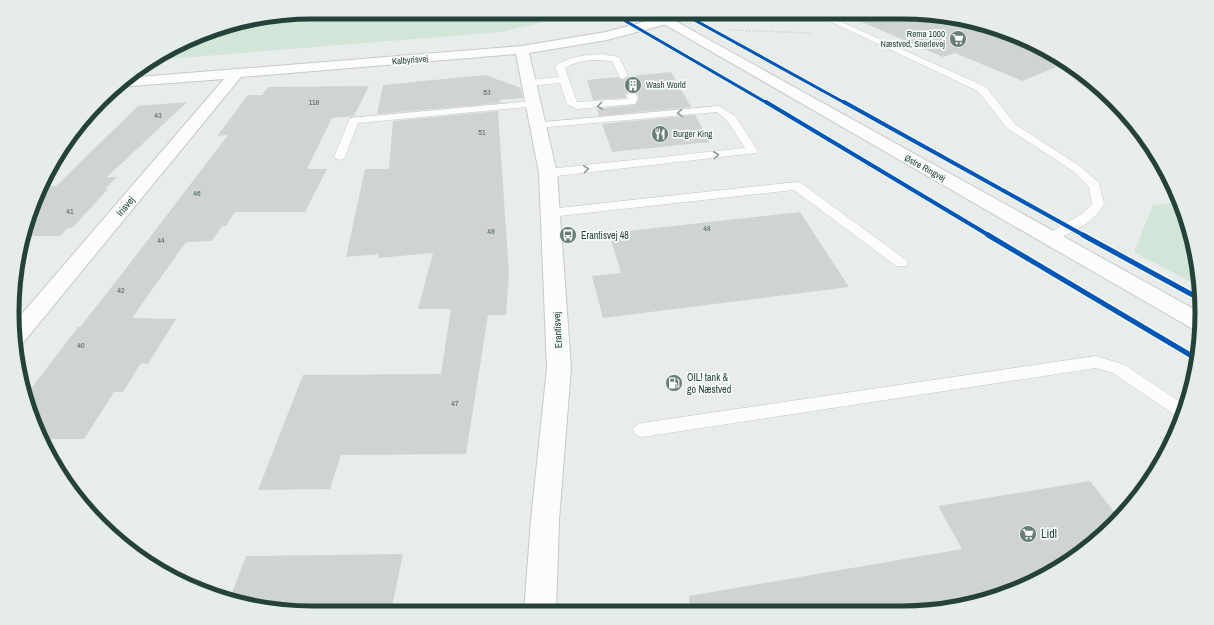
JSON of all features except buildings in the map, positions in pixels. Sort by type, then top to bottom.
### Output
[{"type":"street","name":"Kalbyrisvej","points":[[131,82],[522,50],[587,40],[668,19]]},
{"type":"street","name":"Østre Ringvej","points":[[664,20],[1195,319]]},
{"type":"street","name":"Erantisvej","points":[[522,50],[548,173],[559,368],[545,520],[540,606]]},
{"type":"street","name":"Irisvej","points":[[20,331],[236,74]]},
{"type":"lane","points":[[829,19],[982,89],[1011,126],[1077,168],[1095,186],[1098,204],[1087,217],[1050,238]]},
{"type":"lane","points":[[623,76],[616,60],[607,57],[567,62],[560,67],[572,104],[577,106],[631,102],[633,99],[631,95]]},
{"type":"lane","points":[[533,104],[563,80]]},
{"type":"lane","points":[[340,157],[354,120],[533,104],[719,109],[731,118],[752,151],[548,173]]},
{"type":"lane","points":[[550,213],[798,186],[901,263]]},
{"type":"lane","points":[[642,430],[1096,362],[1119,369],[1178,410]]},
{"type":"path","points":[[726,30],[830,34],[850,28]]},
{"type":"green space","points":[[557,19],[501,32],[164,59],[200,41],[237,29],[293,20]]},
{"type":"green space","points":[[1174,203],[1185,237],[1193,283],[1134,252],[1153,205]]},
{"type":"cycle path","points":[[622,19],[757,97],[1191,356]]},
{"type":"cycle path","points":[[693,19],[1194,296]]},
{"type":"place","name":"Rema 1000 Næstved, Snerlevej","points":[[958,39]]},
{"type":"place","name":"Wash World","points":[[633,85]]},
{"type":"place","name":"Burger King","points":[[660,134]]},
{"type":"place","name":"Erantisvej 48","points":[[568,235]]},
{"type":"place","name":"OIL! tank & go Næstved","points":[[674,383]]},
{"type":"place","name":"Lidl","points":[[1028,534]]}]
